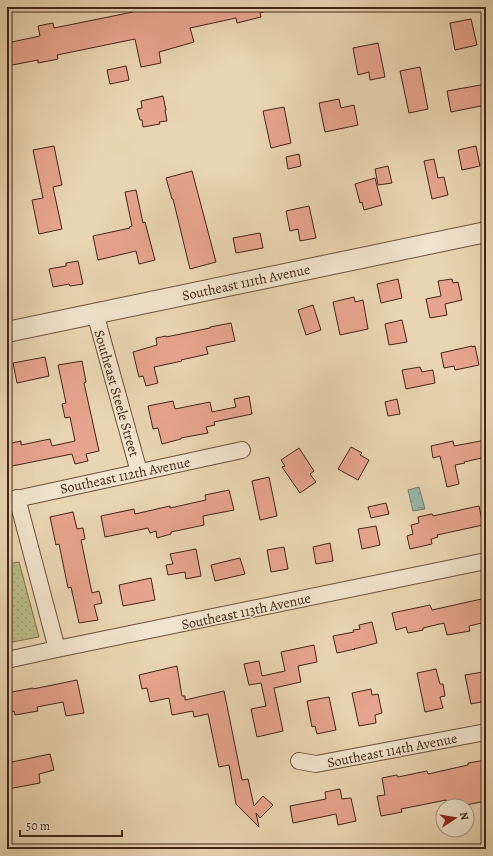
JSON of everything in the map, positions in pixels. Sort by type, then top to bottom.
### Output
[{"type":"street","name":"Southeast 111th Avenue","points":[[7,332],[486,232]]},
{"type":"street","name":"Southeast Steele Street","points":[[95,314],[139,472]]},
{"type":"street","name":"Southeast 112th Avenue","points":[[12,500],[242,450]]},
{"type":"street","points":[[12,500],[57,649]]},
{"type":"street","name":"Southeast 113th Avenue","points":[[7,660],[486,561]]},
{"type":"street","name":"Southeast 114th Avenue","points":[[299,761],[316,764],[486,732]]},
{"type":"green space","points":[[19,562],[39,637],[7,643],[7,564]]},
{"type":"water","points":[[419,487],[425,509],[413,511],[408,490]]},
{"type":"building","points":[[264,7],[264,12],[260,13],[261,17],[237,23],[236,18],[190,28],[194,42],[159,52],[161,63],[141,67],[135,39],[57,55],[58,59],[38,63],[38,60],[7,66],[7,43],[40,36],[38,26],[53,23],[54,28],[133,12],[132,8]]},
{"type":"building","points":[[471,19],[477,45],[455,50],[450,23]]},
{"type":"building","points":[[378,43],[385,77],[370,80],[369,72],[358,75],[353,48]]},
{"type":"building","points":[[126,66],[129,80],[110,84],[107,70]]},
{"type":"building","points":[[420,67],[428,109],[409,113],[400,71]]},
{"type":"building","points":[[486,84],[486,105],[451,112],[447,91]]},
{"type":"building","points":[[163,96],[167,121],[159,122],[160,124],[143,127],[142,120],[140,120],[137,109],[142,108],[141,101]]},
{"type":"building","points":[[339,99],[341,108],[354,105],[358,125],[325,132],[319,103]]},
{"type":"building","points":[[284,107],[291,143],[271,148],[263,111]]},
{"type":"building","points":[[54,146],[62,185],[53,187],[62,229],[39,234],[32,200],[43,198],[33,150]]},
{"type":"building","points":[[476,146],[480,166],[462,170],[458,150]]},
{"type":"building","points":[[299,154],[301,166],[288,169],[286,157]]},
{"type":"building","points":[[434,159],[438,178],[444,177],[448,195],[432,199],[424,161]]},
{"type":"building","points":[[388,166],[392,183],[378,185],[375,169]]},
{"type":"building","points":[[192,171],[216,262],[190,269],[173,199],[166,178]]},
{"type":"building","points":[[375,178],[382,205],[364,210],[362,202],[360,203],[355,184]]},
{"type":"building","points":[[136,190],[143,223],[145,222],[155,260],[139,264],[136,251],[98,260],[93,236],[130,228],[129,227],[132,226],[125,192]]},
{"type":"building","points":[[309,206],[316,238],[300,241],[298,229],[290,231],[286,211]]},
{"type":"building","points":[[260,233],[263,248],[236,253],[233,238]]},
{"type":"building","points":[[78,261],[83,284],[70,286],[69,284],[53,287],[49,269],[66,266],[66,263]]},
{"type":"building","points":[[398,279],[402,298],[381,303],[377,284]]},
{"type":"building","points":[[452,279],[453,283],[458,282],[462,300],[445,304],[447,315],[430,318],[426,299],[441,296],[438,281]]},
{"type":"building","points":[[354,297],[355,302],[363,300],[368,329],[340,335],[333,302]]},
{"type":"building","points":[[313,305],[321,330],[306,335],[298,310]]},
{"type":"building","points":[[402,320],[407,342],[389,345],[385,324]]},
{"type":"building","points":[[231,323],[235,341],[206,347],[208,354],[154,367],[158,383],[146,386],[143,376],[139,377],[133,352],[157,345],[156,338]]},
{"type":"building","points":[[475,346],[479,365],[455,370],[454,366],[444,368],[441,353]]},
{"type":"building","points":[[45,357],[49,376],[17,383],[13,363]]},
{"type":"building","points":[[82,361],[86,382],[84,383],[99,451],[86,454],[88,461],[75,464],[72,454],[7,467],[7,444],[21,441],[21,445],[50,439],[52,446],[75,441],[70,417],[65,418],[62,404],[66,403],[58,365]]},
{"type":"building","points":[[420,367],[422,372],[433,370],[435,383],[406,389],[402,370]]},
{"type":"building","points":[[249,396],[252,414],[214,422],[215,425],[206,427],[208,433],[181,438],[162,444],[158,428],[153,429],[148,406],[173,401],[175,409],[210,402],[212,412],[236,407],[234,399]]},
{"type":"building","points":[[397,399],[400,414],[388,416],[385,402]]},
{"type":"building","points":[[486,440],[486,457],[455,465],[459,484],[447,487],[440,456],[433,458],[431,446],[453,441],[454,446]]},
{"type":"building","points":[[351,447],[362,453],[360,455],[369,460],[358,480],[338,469]]},
{"type":"building","points":[[299,448],[314,471],[310,474],[316,482],[300,493],[282,467],[285,466],[281,460]]},
{"type":"building","points":[[269,477],[277,516],[260,520],[252,481]]},
{"type":"building","points":[[229,490],[234,510],[203,516],[204,525],[171,532],[171,534],[157,538],[156,531],[150,533],[148,528],[105,537],[101,516],[134,509],[135,514],[170,506],[170,508],[206,500],[205,495]]},
{"type":"building","points":[[386,503],[389,514],[371,518],[368,507]]},
{"type":"building","points":[[479,506],[483,525],[437,535],[438,537],[431,539],[432,544],[410,549],[407,536],[413,534],[411,525],[419,523],[418,517],[432,514],[433,516]]},
{"type":"building","points":[[73,512],[77,529],[83,528],[85,539],[81,540],[92,593],[99,591],[102,603],[94,605],[98,620],[79,623],[71,587],[68,588],[59,544],[56,545],[50,517]]},
{"type":"building","points":[[376,526],[380,545],[362,549],[358,529]]},
{"type":"building","points":[[330,543],[333,561],[316,564],[313,547]]},
{"type":"building","points":[[284,547],[288,569],[271,572],[267,550]]},
{"type":"building","points":[[196,549],[201,576],[186,579],[185,572],[168,575],[166,565],[173,564],[170,554]]},
{"type":"building","points":[[240,558],[245,574],[215,581],[211,565]]},
{"type":"building","points":[[151,578],[155,600],[123,606],[119,585]]},
{"type":"building","points":[[486,598],[486,622],[469,626],[470,631],[447,635],[444,623],[408,633],[406,627],[396,630],[392,613],[430,605],[432,610]]},
{"type":"building","points":[[372,622],[377,643],[337,653],[333,636],[354,632],[353,630],[360,629],[359,625]]},
{"type":"building","points":[[314,645],[317,662],[298,666],[301,682],[274,688],[283,731],[257,737],[251,709],[266,706],[261,683],[249,685],[244,664],[259,661],[262,676],[285,671],[281,652]]},
{"type":"building","points":[[177,666],[182,696],[185,696],[185,700],[224,691],[242,780],[248,779],[254,806],[263,796],[273,805],[260,818],[256,813],[259,827],[236,804],[229,765],[219,767],[208,714],[194,717],[193,711],[172,715],[169,698],[150,702],[147,688],[142,689],[139,675]]},
{"type":"building","points":[[436,669],[440,684],[443,684],[445,696],[440,697],[443,708],[425,712],[417,673]]},
{"type":"building","points":[[483,672],[486,689],[486,701],[471,704],[465,675]]},
{"type":"building","points":[[77,680],[84,713],[66,716],[63,702],[37,707],[38,711],[15,715],[14,711],[7,713],[7,693]]},
{"type":"building","points":[[371,689],[372,695],[378,694],[382,713],[375,715],[376,723],[359,726],[352,693]]},
{"type":"building","points":[[329,697],[336,730],[317,734],[315,726],[312,727],[307,701]]},
{"type":"building","points":[[50,754],[54,770],[39,774],[40,783],[8,789],[7,763]]},
{"type":"building","points":[[486,760],[486,801],[475,803],[475,798],[435,798],[435,802],[401,809],[402,812],[381,816],[377,796],[385,795],[382,778],[397,775],[398,777],[427,771],[428,774],[468,765],[468,763]]},
{"type":"building","points":[[340,789],[342,799],[351,798],[356,821],[338,825],[336,814],[293,823],[290,806],[326,799],[325,792]]}]
